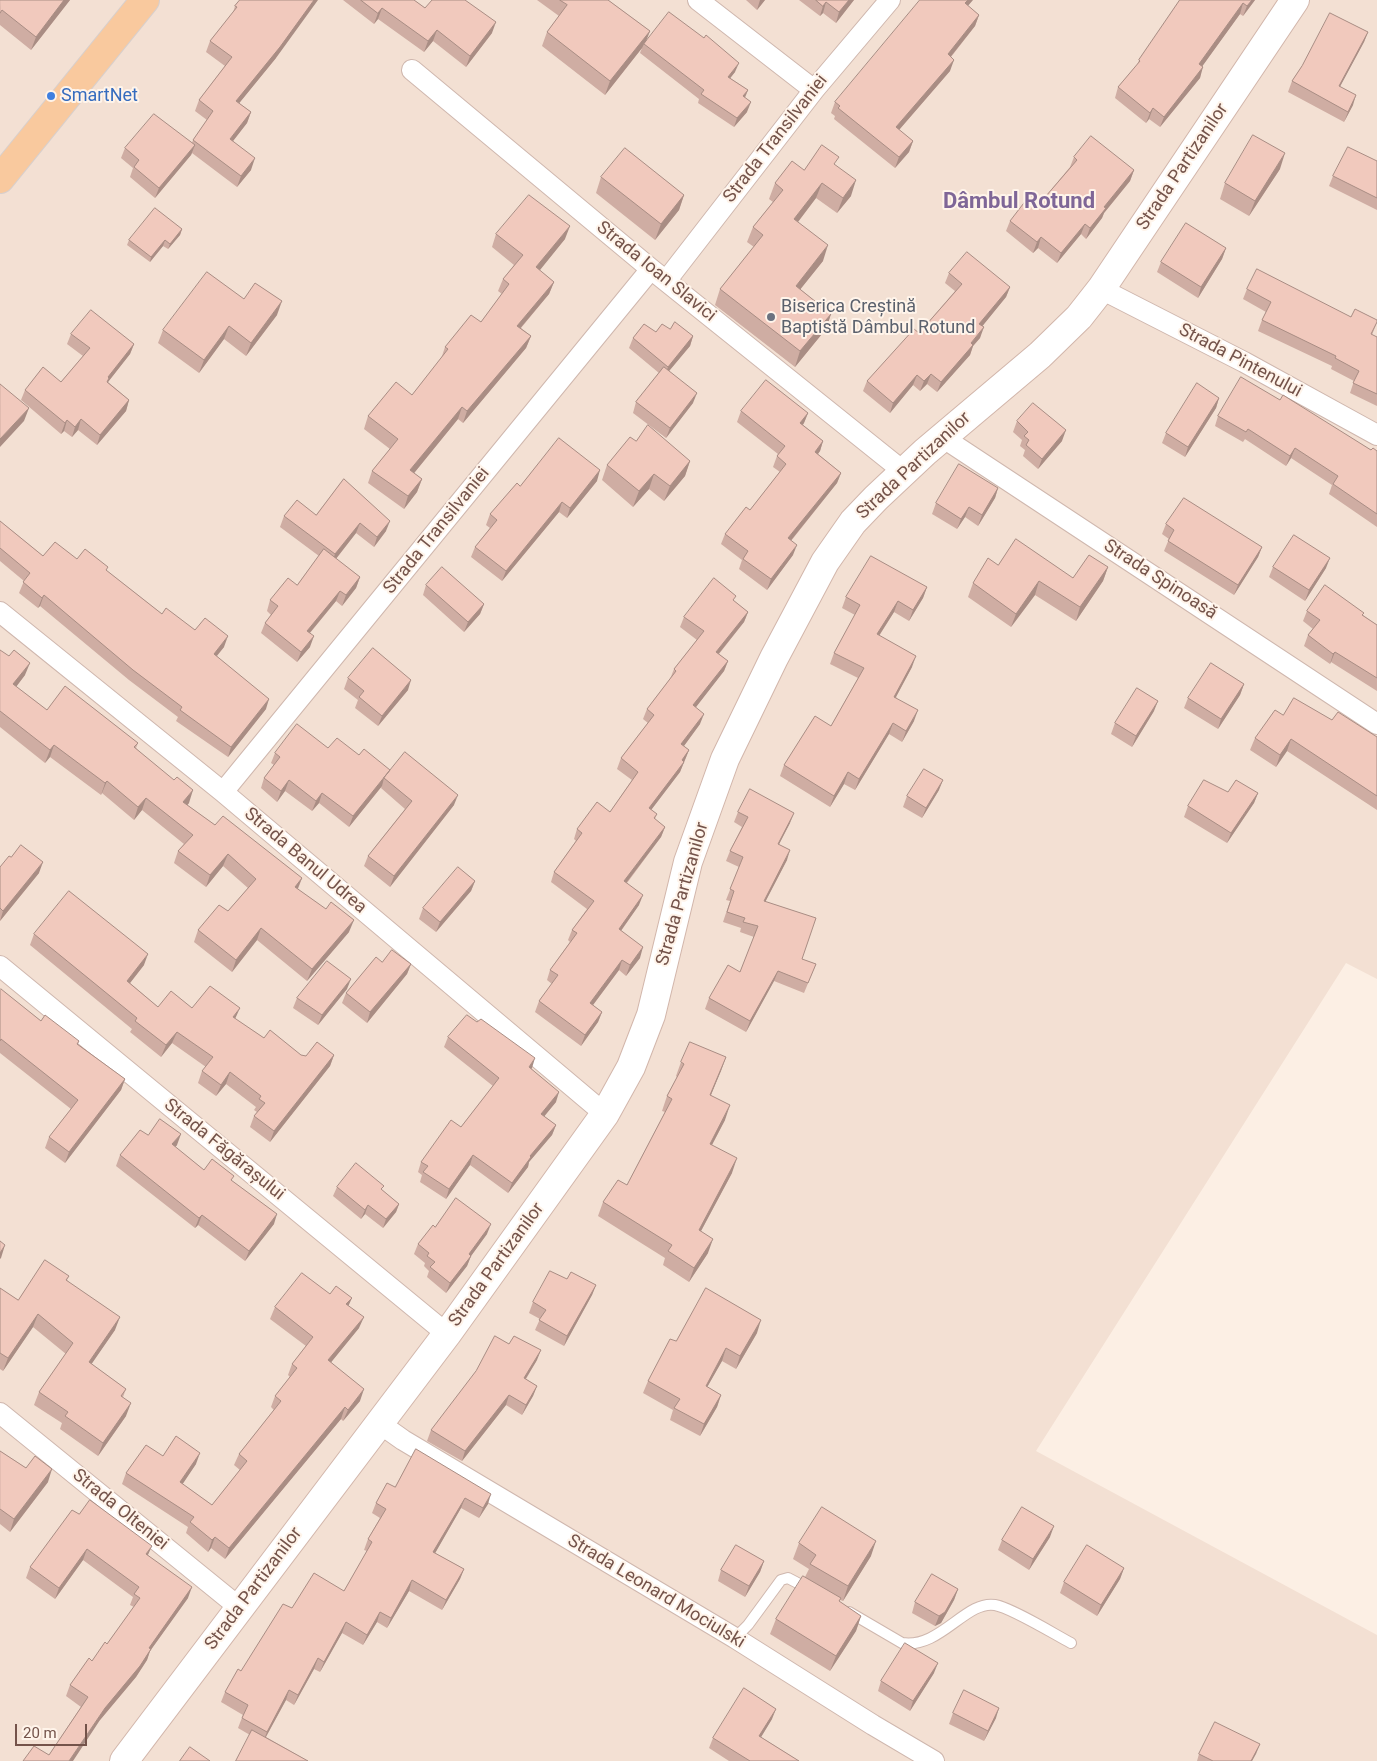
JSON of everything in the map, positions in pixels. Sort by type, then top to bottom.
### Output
[{"type":"main road","points":[[0,179],[144,0]]},
{"type":"street","points":[[698,0],[814,90]]},
{"type":"street","name":"Strada Transilvaniei","points":[[223,792],[890,0]]},
{"type":"street","name":"Strada Partizanilor","points":[[124,1761],[447,1334],[605,1114],[631,1067],[651,1015],[688,862],[725,759],[774,658],[825,562],[853,522],[903,470],[1040,355],[1079,317],[1101,289],[1295,0]]},
{"type":"street","name":"Strada Ioan Slavici","points":[[412,70],[658,275],[903,470]]},
{"type":"street","name":"Strada Pintenului","points":[[1101,289],[1244,362],[1377,435]]},
{"type":"street","name":"Strada Spinoasă","points":[[942,436],[1377,724]]},
{"type":"street","name":"Strada Banul Udrea","points":[[0,612],[223,792],[605,1114]]},
{"type":"street","name":"Strada Făgărașului","points":[[0,966],[447,1334]]},
{"type":"street","name":"Strada Olteniei","points":[[0,1413],[240,1608]]},
{"type":"street","name":"Strada Leonard Mociulski","points":[[379,1423],[403,1440],[735,1638],[934,1761]]},
{"type":"lane","points":[[735,1638],[748,1625],[782,1580],[788,1578],[817,1593]]},
{"type":"lane","points":[[842,1608],[902,1643],[909,1644],[927,1640],[976,1608],[995,1605],[1071,1643]]},
{"type":"shaded area","points":[[0,0],[1377,0],[1377,979],[1346,963],[1036,1451],[1377,1635],[1377,1761],[0,1761]]},
{"type":"building","points":[[0,0],[64,0],[36,37],[2,10],[0,13]]},
{"type":"building","points":[[240,0],[314,0],[280,47],[236,101],[251,112],[230,139],[255,158],[241,176],[193,140],[213,111],[199,100],[232,57],[210,41],[237,7],[235,6]]},
{"type":"building","points":[[361,0],[414,0],[425,8],[432,0],[465,0],[496,22],[470,56],[437,30],[428,41],[382,8],[378,13]]},
{"type":"building","points":[[560,0],[608,0],[650,31],[610,81],[547,32],[567,5]]},
{"type":"building","points":[[816,0],[849,0],[839,12],[826,2],[823,6]]},
{"type":"building","points":[[920,0],[968,0],[965,3],[979,15],[948,54],[954,60],[896,127],[913,141],[899,157],[838,108],[840,106],[835,102]]},
{"type":"building","points":[[1180,0],[1252,0],[1247,6],[1243,3],[1199,64],[1203,67],[1164,117],[1153,108],[1150,113],[1118,87],[1140,61]]},
{"type":"building","points":[[669,12],[704,38],[706,35],[739,63],[728,77],[748,90],[743,96],[751,102],[737,118],[701,94],[704,90],[644,44]]},
{"type":"building","points":[[1330,13],[1368,32],[1339,86],[1356,95],[1348,112],[1292,81]]},
{"type":"building","points":[[154,114],[195,145],[159,188],[134,167],[139,160],[125,148]]},
{"type":"building","points":[[1253,135],[1285,153],[1255,201],[1225,183]]},
{"type":"building","points":[[1091,136],[1134,170],[1104,207],[1106,208],[1090,228],[1085,224],[1061,253],[1041,237],[1037,242],[1010,221],[1030,195],[1040,203],[1077,160],[1074,157]]},
{"type":"building","points":[[822,145],[839,157],[834,164],[856,180],[843,198],[822,183],[794,219],[828,245],[796,286],[831,314],[800,351],[720,289],[763,235],[753,227],[783,190],[775,183],[792,161],[804,170]]},
{"type":"building","points":[[1348,147],[1377,161],[1377,198],[1333,176]]},
{"type":"building","points":[[625,148],[684,195],[661,224],[601,177]]},
{"type":"building","points":[[529,195],[570,226],[536,267],[554,282],[517,326],[531,336],[467,411],[462,407],[410,470],[422,479],[408,496],[372,471],[398,439],[368,416],[396,382],[412,395],[448,349],[445,347],[471,315],[481,322],[509,284],[503,279],[523,255],[496,234]]},
{"type":"building","points":[[155,208],[182,229],[170,244],[165,240],[151,257],[129,240]]},
{"type":"building","points":[[1186,223],[1226,248],[1201,287],[1161,262]]},
{"type":"building","points":[[967,252],[1010,287],[979,324],[984,327],[971,343],[973,345],[941,382],[931,374],[924,381],[917,375],[893,403],[867,381],[914,329],[919,333],[962,284],[949,273]]},
{"type":"building","points":[[1257,269],[1351,317],[1355,309],[1377,320],[1371,334],[1377,337],[1377,394],[1353,383],[1359,371],[1335,358],[1336,356],[1262,320],[1271,302],[1247,289]]},
{"type":"building","points":[[207,272],[244,299],[255,283],[282,301],[251,343],[229,326],[204,360],[163,330]]},
{"type":"building","points":[[91,310],[134,344],[108,377],[107,382],[129,400],[100,435],[81,419],[75,427],[67,420],[65,423],[25,390],[43,367],[61,382],[90,348],[71,334]]},
{"type":"building","points":[[675,322],[693,336],[668,367],[633,338],[644,324],[656,332],[662,324],[670,329]]},
{"type":"building","points":[[664,367],[697,393],[670,428],[636,402]]},
{"type":"building","points":[[1241,377],[1280,400],[1283,395],[1371,450],[1373,448],[1377,451],[1377,514],[1333,484],[1338,476],[1295,448],[1290,456],[1248,429],[1246,432],[1218,416]]},
{"type":"building","points":[[766,380],[808,413],[800,423],[823,441],[815,452],[841,473],[788,538],[797,545],[771,579],[743,559],[748,551],[725,534],[746,507],[750,510],[786,464],[777,456],[785,446],[741,411]]},
{"type":"building","points":[[1197,383],[1219,398],[1188,447],[1166,433]]},
{"type":"building","points":[[0,384],[29,408],[0,439]]},
{"type":"building","points":[[1033,403],[1066,430],[1042,459],[1026,445],[1029,440],[1024,436],[1028,432],[1017,421]]},
{"type":"building","points":[[648,425],[690,461],[670,486],[654,474],[639,491],[607,465],[630,437],[636,441]]},
{"type":"building","points":[[559,438],[600,470],[570,508],[562,502],[506,571],[475,547],[497,520],[490,514],[517,483],[520,486]]},
{"type":"building","points":[[959,464],[998,488],[982,515],[969,507],[961,519],[936,503]]},
{"type":"building","points":[[344,479],[390,521],[377,537],[360,523],[335,554],[284,516],[297,500],[316,515]]},
{"type":"building","points":[[1184,498],[1262,547],[1238,585],[1168,541],[1174,530],[1166,524]]},
{"type":"building","points":[[0,521],[43,556],[55,542],[77,559],[85,549],[108,567],[106,570],[162,614],[166,608],[195,630],[205,618],[228,636],[214,654],[269,699],[231,747],[180,710],[182,707],[133,670],[44,595],[42,598],[23,582],[30,573],[0,548]]},
{"type":"building","points":[[1294,535],[1330,558],[1309,590],[1273,567]]},
{"type":"building","points":[[1016,539],[1073,578],[1089,555],[1108,567],[1080,607],[1039,581],[1016,614],[973,583],[988,558],[998,565]]},
{"type":"building","points":[[324,549],[360,577],[346,595],[340,591],[307,631],[314,636],[301,652],[265,623],[278,606],[270,600],[288,578],[297,585]]},
{"type":"building","points":[[871,556],[927,587],[913,610],[898,601],[877,634],[916,656],[894,697],[918,710],[906,731],[893,723],[859,779],[848,772],[834,796],[784,765],[815,716],[831,726],[864,668],[834,653],[860,605],[846,597]]},
{"type":"building","points":[[442,567],[484,604],[468,622],[426,585]]},
{"type":"building","points":[[714,578],[736,596],[733,600],[748,612],[716,652],[728,661],[693,705],[704,714],[681,744],[689,750],[682,760],[684,762],[649,808],[657,814],[654,818],[665,827],[624,881],[643,895],[619,929],[643,947],[630,965],[622,960],[590,1003],[602,1012],[585,1035],[539,1001],[558,975],[550,970],[577,933],[572,930],[594,901],[554,872],[582,833],[577,829],[597,802],[610,812],[638,772],[621,758],[654,715],[647,709],[676,671],[674,669],[704,631],[684,617]]},
{"type":"building","points":[[1325,585],[1364,613],[1362,615],[1377,625],[1377,678],[1335,652],[1333,654],[1308,635],[1320,620],[1307,611]]},
{"type":"building","points":[[373,648],[411,680],[382,716],[359,697],[364,691],[348,678]]},
{"type":"building","points":[[0,650],[9,656],[14,650],[30,663],[13,684],[47,710],[65,686],[138,743],[134,747],[174,780],[177,777],[193,790],[183,802],[215,825],[223,816],[302,878],[295,887],[326,909],[331,902],[354,920],[312,969],[261,928],[236,960],[198,930],[219,905],[228,911],[256,879],[228,854],[210,875],[178,851],[193,835],[146,798],[138,807],[107,781],[105,783],[54,745],[50,750],[0,711]]},
{"type":"building","points":[[1211,663],[1244,684],[1221,719],[1188,698]]},
{"type":"building","points":[[1137,688],[1158,701],[1136,736],[1115,723]]},
{"type":"building","points":[[1294,698],[1332,720],[1338,712],[1377,737],[1377,796],[1291,739],[1280,755],[1255,738],[1275,710],[1283,715]]},
{"type":"building","points":[[297,724],[328,748],[337,738],[359,755],[364,749],[390,770],[353,816],[322,793],[316,801],[289,780],[281,791],[264,778],[280,757],[275,753]]},
{"type":"building","points":[[405,752],[458,795],[394,876],[368,856],[412,801],[384,778]]},
{"type":"building","points":[[924,769],[943,780],[926,808],[907,796]]},
{"type":"building","points":[[1204,780],[1228,792],[1236,780],[1258,793],[1231,833],[1188,806]]},
{"type":"building","points":[[750,789],[794,813],[778,844],[790,850],[764,901],[816,918],[802,959],[816,964],[808,983],[778,971],[750,1021],[709,998],[728,965],[740,972],[758,926],[743,922],[745,918],[727,912],[734,891],[730,889],[743,857],[730,851],[748,817],[738,812]]},
{"type":"building","points":[[21,845],[43,862],[3,911],[0,908],[0,867]]},
{"type":"building","points":[[458,867],[475,881],[440,922],[423,908]]},
{"type":"building","points":[[69,891],[148,954],[127,981],[158,1007],[171,991],[192,1008],[210,986],[240,1008],[233,1017],[264,1038],[270,1030],[301,1055],[306,1056],[317,1042],[334,1055],[274,1131],[254,1116],[265,1103],[259,1099],[261,1096],[230,1072],[221,1085],[202,1071],[213,1057],[177,1032],[166,1045],[135,1021],[137,1018],[34,934]]},
{"type":"building","points":[[392,950],[411,964],[370,1012],[346,993],[376,957],[382,962]]},
{"type":"building","points":[[327,961],[351,979],[322,1015],[297,998]]},
{"type":"building","points":[[1,989],[41,1021],[45,1015],[79,1041],[77,1044],[125,1079],[69,1152],[49,1137],[78,1100],[1,1039],[0,1041]]},
{"type":"building","points":[[467,1015],[477,1022],[481,1019],[535,1058],[529,1067],[559,1092],[541,1114],[556,1125],[530,1156],[512,1183],[473,1155],[449,1189],[423,1172],[428,1166],[421,1162],[451,1120],[461,1127],[499,1078],[448,1037]]},
{"type":"building","points":[[690,1042],[726,1057],[710,1095],[730,1105],[710,1144],[737,1158],[699,1230],[713,1239],[694,1268],[668,1251],[672,1245],[603,1202],[618,1180],[627,1185],[672,1099],[667,1096],[684,1064],[681,1062]]},
{"type":"building","points":[[160,1119],[181,1134],[172,1144],[204,1170],[212,1159],[234,1176],[231,1180],[277,1214],[249,1251],[202,1215],[199,1218],[120,1155],[140,1130],[148,1135]]},
{"type":"building","points":[[356,1163],[384,1186],[381,1189],[399,1204],[386,1219],[368,1205],[365,1210],[337,1187]]},
{"type":"building","points":[[456,1198],[491,1224],[469,1254],[471,1256],[450,1283],[430,1267],[435,1262],[427,1256],[429,1253],[418,1244],[433,1225],[435,1227]]},
{"type":"building","points":[[0,1241],[5,1245],[0,1253]]},
{"type":"building","points":[[45,1260],[69,1276],[66,1280],[120,1317],[89,1362],[126,1389],[121,1396],[131,1403],[103,1443],[65,1416],[68,1412],[39,1392],[73,1343],[38,1314],[8,1358],[0,1353],[0,1288],[18,1300]]},
{"type":"building","points":[[550,1271],[567,1279],[571,1272],[596,1285],[567,1336],[539,1320],[546,1310],[533,1302]]},
{"type":"building","points":[[302,1273],[330,1294],[336,1286],[352,1298],[346,1304],[364,1317],[328,1360],[364,1389],[348,1410],[345,1407],[229,1548],[215,1537],[212,1540],[190,1522],[194,1517],[126,1473],[146,1445],[163,1456],[176,1436],[200,1453],[180,1482],[212,1505],[247,1461],[239,1454],[281,1401],[275,1396],[297,1368],[292,1364],[313,1337],[275,1307]]},
{"type":"building","points":[[706,1288],[761,1320],[740,1356],[726,1348],[706,1386],[721,1395],[704,1424],[674,1408],[680,1399],[648,1381],[670,1339],[676,1341]]},
{"type":"building","points":[[495,1336],[509,1344],[514,1336],[541,1350],[524,1378],[537,1386],[526,1405],[509,1395],[465,1451],[431,1430],[476,1371]]},
{"type":"building","points":[[416,1449],[491,1494],[483,1508],[465,1498],[433,1552],[464,1569],[446,1600],[412,1580],[391,1618],[380,1612],[367,1635],[346,1622],[324,1662],[318,1658],[298,1695],[289,1690],[267,1732],[242,1718],[248,1705],[225,1692],[238,1669],[241,1671],[283,1604],[292,1608],[314,1573],[344,1591],[372,1542],[368,1539],[386,1509],[376,1503],[387,1483],[395,1487]]},
{"type":"building","points":[[0,1451],[26,1468],[35,1456],[52,1469],[14,1519],[0,1509]]},
{"type":"building","points":[[90,1500],[152,1546],[146,1554],[192,1587],[149,1648],[151,1649],[140,1666],[105,1708],[69,1761],[23,1761],[34,1746],[49,1755],[88,1697],[70,1685],[89,1658],[92,1661],[105,1642],[107,1644],[140,1598],[134,1594],[139,1587],[87,1549],[59,1588],[30,1567],[72,1510],[79,1514]]},
{"type":"building","points":[[822,1507],[876,1541],[848,1586],[810,1564],[816,1555],[799,1543]]},
{"type":"building","points":[[1022,1507],[1054,1526],[1033,1559],[1002,1540]]},
{"type":"building","points":[[736,1545],[764,1561],[749,1586],[721,1570]]},
{"type":"building","points":[[1087,1545],[1124,1568],[1101,1605],[1064,1582]]},
{"type":"building","points":[[932,1574],[958,1589],[945,1612],[939,1616],[915,1602]]},
{"type":"building","points":[[803,1576],[841,1598],[839,1601],[861,1616],[836,1656],[776,1619]]},
{"type":"building","points":[[905,1643],[938,1663],[913,1701],[881,1681]]},
{"type":"building","points":[[744,1688],[776,1709],[759,1736],[799,1761],[750,1761],[713,1738]]},
{"type":"building","points":[[964,1690],[999,1708],[988,1731],[953,1713]]},
{"type":"building","points":[[1215,1722],[1260,1744],[1251,1761],[1213,1761],[1199,1754]]},
{"type":"building","points":[[252,1730],[308,1761],[236,1761]]},
{"type":"building","points":[[190,1747],[210,1761],[180,1761]]},
{"type":"place","name":"SmartNet","points":[[51,96]]},
{"type":"place","name":"Biserica Creștină Baptistă Dâmbul Rotund","points":[[771,317]]},
{"type":"district","name":"Dâmbul Rotund","points":[[1019,202]]}]
